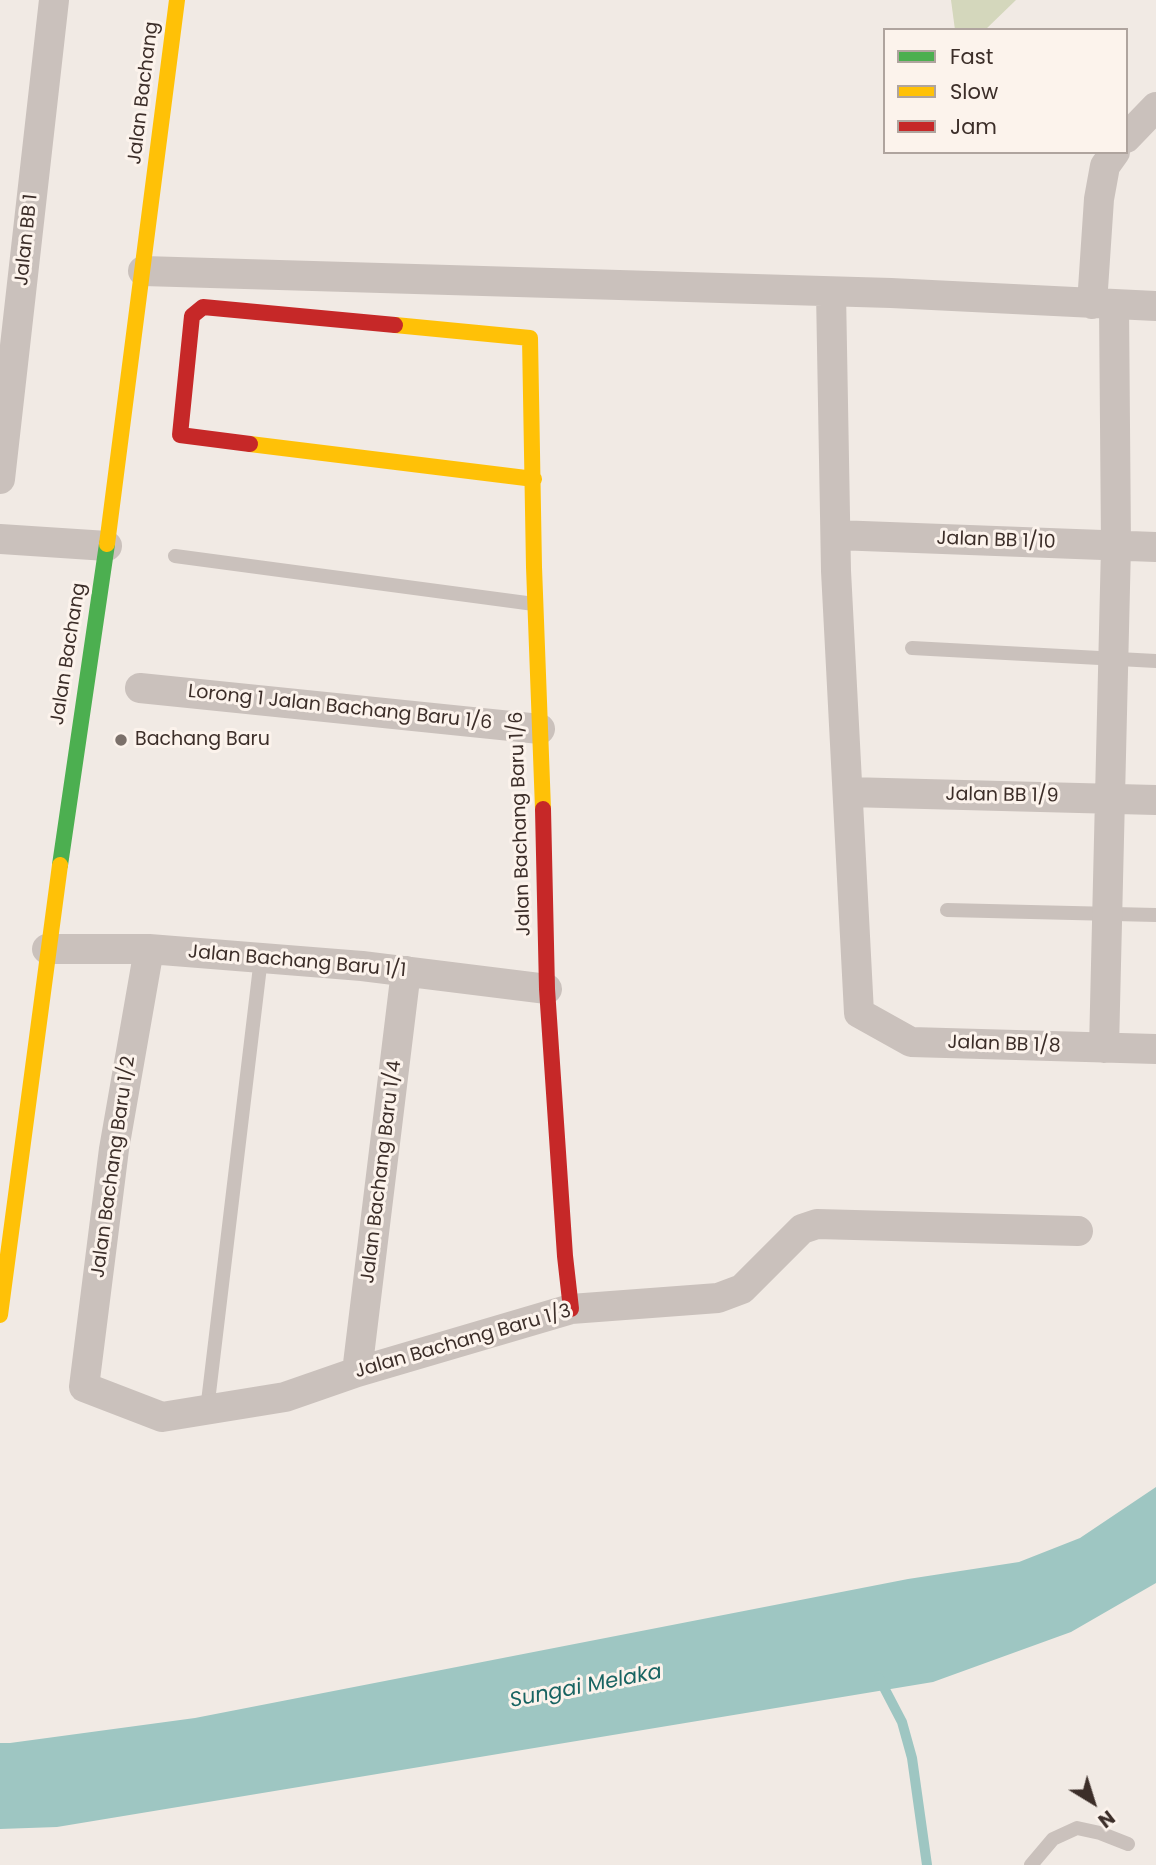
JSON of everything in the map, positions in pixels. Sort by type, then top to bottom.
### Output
[{"type":"street","name":"Jalan BB 1","points":[[0,479],[54,0]]},
{"type":"street","name":"Jalan Bachang","points":[[0,1315],[47,949],[107,546],[177,0]]},
{"type":"street","points":[[1128,136],[1156,107]]},
{"type":"street","points":[[1104,1048],[1116,546],[1099,199],[1105,166],[1114,154]]},
{"type":"street","points":[[143,271],[831,292],[1156,306]]},
{"type":"street","points":[[831,292],[836,571],[848,792]]},
{"type":"street","name":"Jalan Bachang Baru 1/6","points":[[534,480],[180,435],[192,316],[203,307],[530,338],[534,480],[536,605],[547,989],[571,1309]]},
{"type":"street","name":"Jalan BB 1/10","points":[[836,536],[1156,547]]},
{"type":"street","points":[[0,539],[107,546]]},
{"type":"street","name":"Lorong 1 Jalan Bachang Baru 1/6","points":[[140,688],[540,729]]},
{"type":"street","name":"Jalan BB 1/9","points":[[848,792],[1156,800]]},
{"type":"street","name":"Jalan BB 1/8","points":[[848,792],[859,1013],[911,1042],[1156,1049]]},
{"type":"street","name":"Jalan Bachang Baru 1/1","points":[[47,949],[149,949],[406,971],[547,989]]},
{"type":"street","name":"Jalan Bachang Baru 1/2","points":[[84,1387],[114,1149],[149,949]]},
{"type":"street","name":"Jalan Bachang Baru 1/4","points":[[357,1373],[406,971]]},
{"type":"street","name":"Jalan Bachang Baru 1/3","points":[[84,1387],[162,1417],[285,1397],[571,1309],[718,1298],[742,1289],[802,1229],[817,1224],[1078,1231]]},
{"type":"lane","points":[[175,556],[536,605]]},
{"type":"lane","points":[[912,648],[1156,661]]},
{"type":"lane","points":[[947,910],[1156,915]]},
{"type":"lane","points":[[207,1410],[261,958]]},
{"type":"lane","points":[[1031,1865],[1052,1839],[1077,1828],[1100,1833],[1128,1844]]},
{"type":"green space","points":[[951,0],[1016,0],[987,28],[955,28]]},
{"type":"water","name":"Sungai Melaka","points":[[1156,1487],[1156,1583],[1071,1632],[933,1682],[57,1827],[0,1829],[0,1743],[195,1718],[908,1579],[1019,1562],[1080,1538]]},
{"type":"waterway","points":[[879,1678],[902,1722],[912,1758],[927,1865]]},
{"type":"traffic: fast","points":[[60,865],[107,544]]},
{"type":"traffic: slow","points":[[107,544],[177,0]]},
{"type":"traffic: slow","points":[[395,325],[530,338],[534,567],[543,809]]},
{"type":"traffic: slow","points":[[250,444],[534,479]]},
{"type":"traffic: slow","points":[[0,1315],[60,865]]},
{"type":"traffic: jam","points":[[250,444],[180,435],[192,316],[203,307],[395,325]]},
{"type":"traffic: jam","points":[[543,809],[547,989],[571,1309]]},
{"type":"place","name":"Bachang Baru","points":[[121,740]]}]
